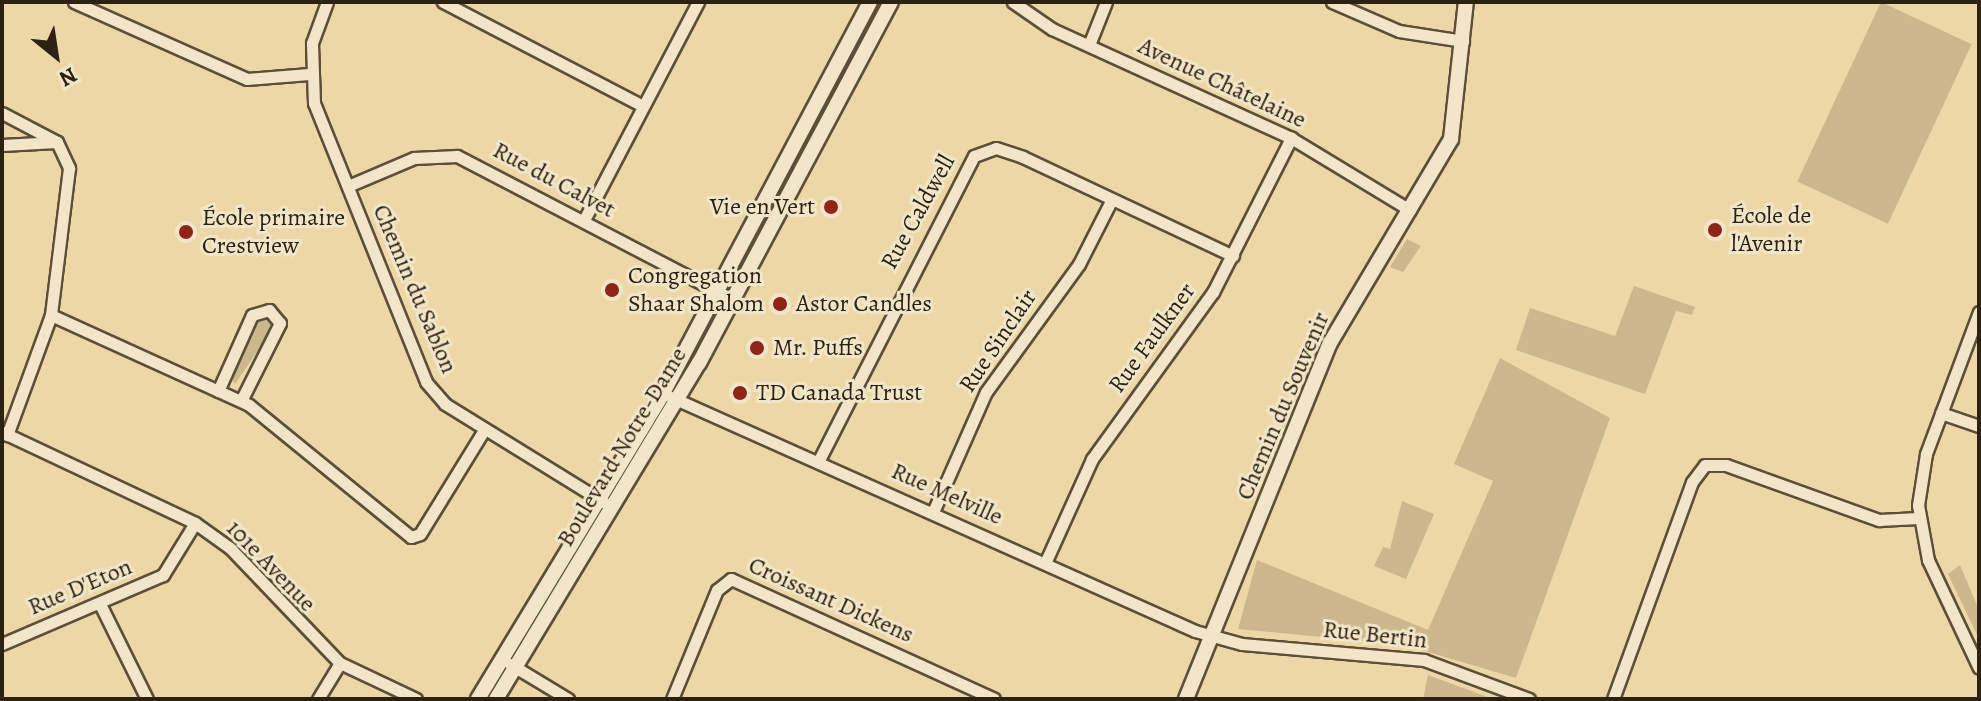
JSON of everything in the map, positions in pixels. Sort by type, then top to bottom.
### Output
[{"type":"street","points":[[74,2],[238,76],[309,74],[327,2]]},
{"type":"street","points":[[443,2],[643,106]]},
{"type":"street","points":[[584,220],[698,2]]},
{"type":"street","name":"Boulevard Notre-Dame","points":[[670,397],[717,291],[870,2]]},
{"type":"street","name":"Boulevard Notre-Dame","points":[[478,699],[509,663],[732,299],[891,2]]},
{"type":"street","name":"Avenue Châtelaine","points":[[1013,2],[1089,45],[1291,138],[1410,210]]},
{"type":"street","points":[[1089,45],[1106,2]]},
{"type":"street","points":[[1332,2],[1399,31],[1463,41]]},
{"type":"street","name":"Chemin du Souvenir","points":[[1186,699],[1330,343],[1452,136],[1466,2]]},
{"type":"street","name":"Chemin du Sablon","points":[[309,74],[348,186],[426,382],[484,430],[605,503]]},
{"type":"street","points":[[2,113],[57,142],[69,168],[51,315],[5,434]]},
{"type":"street","name":"Rue Faulkner","points":[[1046,561],[1092,459],[1233,256],[1291,138]]},
{"type":"street","points":[[2,145],[57,142]]},
{"type":"street","name":"Rue Caldwell","points":[[819,460],[974,156],[996,148],[1023,157],[1233,256]]},
{"type":"street","name":"Rue du Calvet","points":[[348,186],[414,158],[457,156],[732,299]]},
{"type":"street","name":"Rue Sinclair","points":[[933,512],[986,392],[1079,264],[1111,201]]},
{"type":"street","points":[[218,391],[252,315],[269,310],[280,323],[241,401]]},
{"type":"street","points":[[1979,312],[1926,454],[1918,518],[1928,560],[1979,668]]},
{"type":"street","points":[[51,315],[241,401],[305,444],[411,537],[420,534],[484,430]]},
{"type":"street","name":"Rue Melville","points":[[670,397],[819,460],[1211,637]]},
{"type":"street","points":[[1941,413],[1979,426]]},
{"type":"street","name":"101e Avenue","points":[[5,434],[195,523],[230,548],[340,663],[416,699]]},
{"type":"street","points":[[1613,699],[1692,482],[1705,465],[1726,465],[1879,520],[1918,518]]},
{"type":"street","name":"Rue D'Eton","points":[[2,644],[163,575],[195,523]]},
{"type":"street","name":"Croissant Dickens","points":[[672,699],[727,579],[994,699]]},
{"type":"street","points":[[100,604],[147,699]]},
{"type":"street","name":"Rue Bertin","points":[[1211,637],[1424,660],[1529,699]]},
{"type":"street","points":[[318,699],[340,663]]},
{"type":"street","points":[[509,663],[568,699]]},
{"type":"street","name":"Boulevard Notre-Dame","points":[[496,699],[509,663]]},
{"type":"shaded area","points":[[1881,2],[1972,44],[1888,224],[1797,181]]},
{"type":"shaded area","points":[[1407,239],[1421,246],[1403,272],[1390,267]]},
{"type":"shaded area","points":[[1634,286],[1695,307],[1692,315],[1676,311],[1645,394],[1516,350],[1530,308],[1615,336]]},
{"type":"shaded area","points":[[269,317],[272,330],[235,384],[231,378],[258,320]]},
{"type":"shaded area","points":[[1500,358],[1610,418],[1516,678],[1404,645],[1238,629],[1257,560],[1428,630],[1493,481],[1454,464]]},
{"type":"shaded area","points":[[1402,501],[1434,514],[1406,579],[1374,566],[1383,547],[1390,549]]},
{"type":"shaded area","points":[[1960,565],[1979,610],[1979,639],[1948,574]]},
{"type":"shaded area","points":[[1428,675],[1493,699],[1423,699]]},
{"type":"place","name":"Vie en Vert","points":[[831,207]]},
{"type":"place","name":"École de l'Avenir","points":[[1715,230]]},
{"type":"place","name":"École primaire Crestview","points":[[186,232]]},
{"type":"place","name":"Congregation Shaar Shalom","points":[[612,290]]},
{"type":"place","name":"Astor Candles","points":[[780,304]]},
{"type":"place","name":"Mr. Puffs","points":[[757,348]]},
{"type":"place","name":"TD Canada Trust","points":[[740,393]]}]
